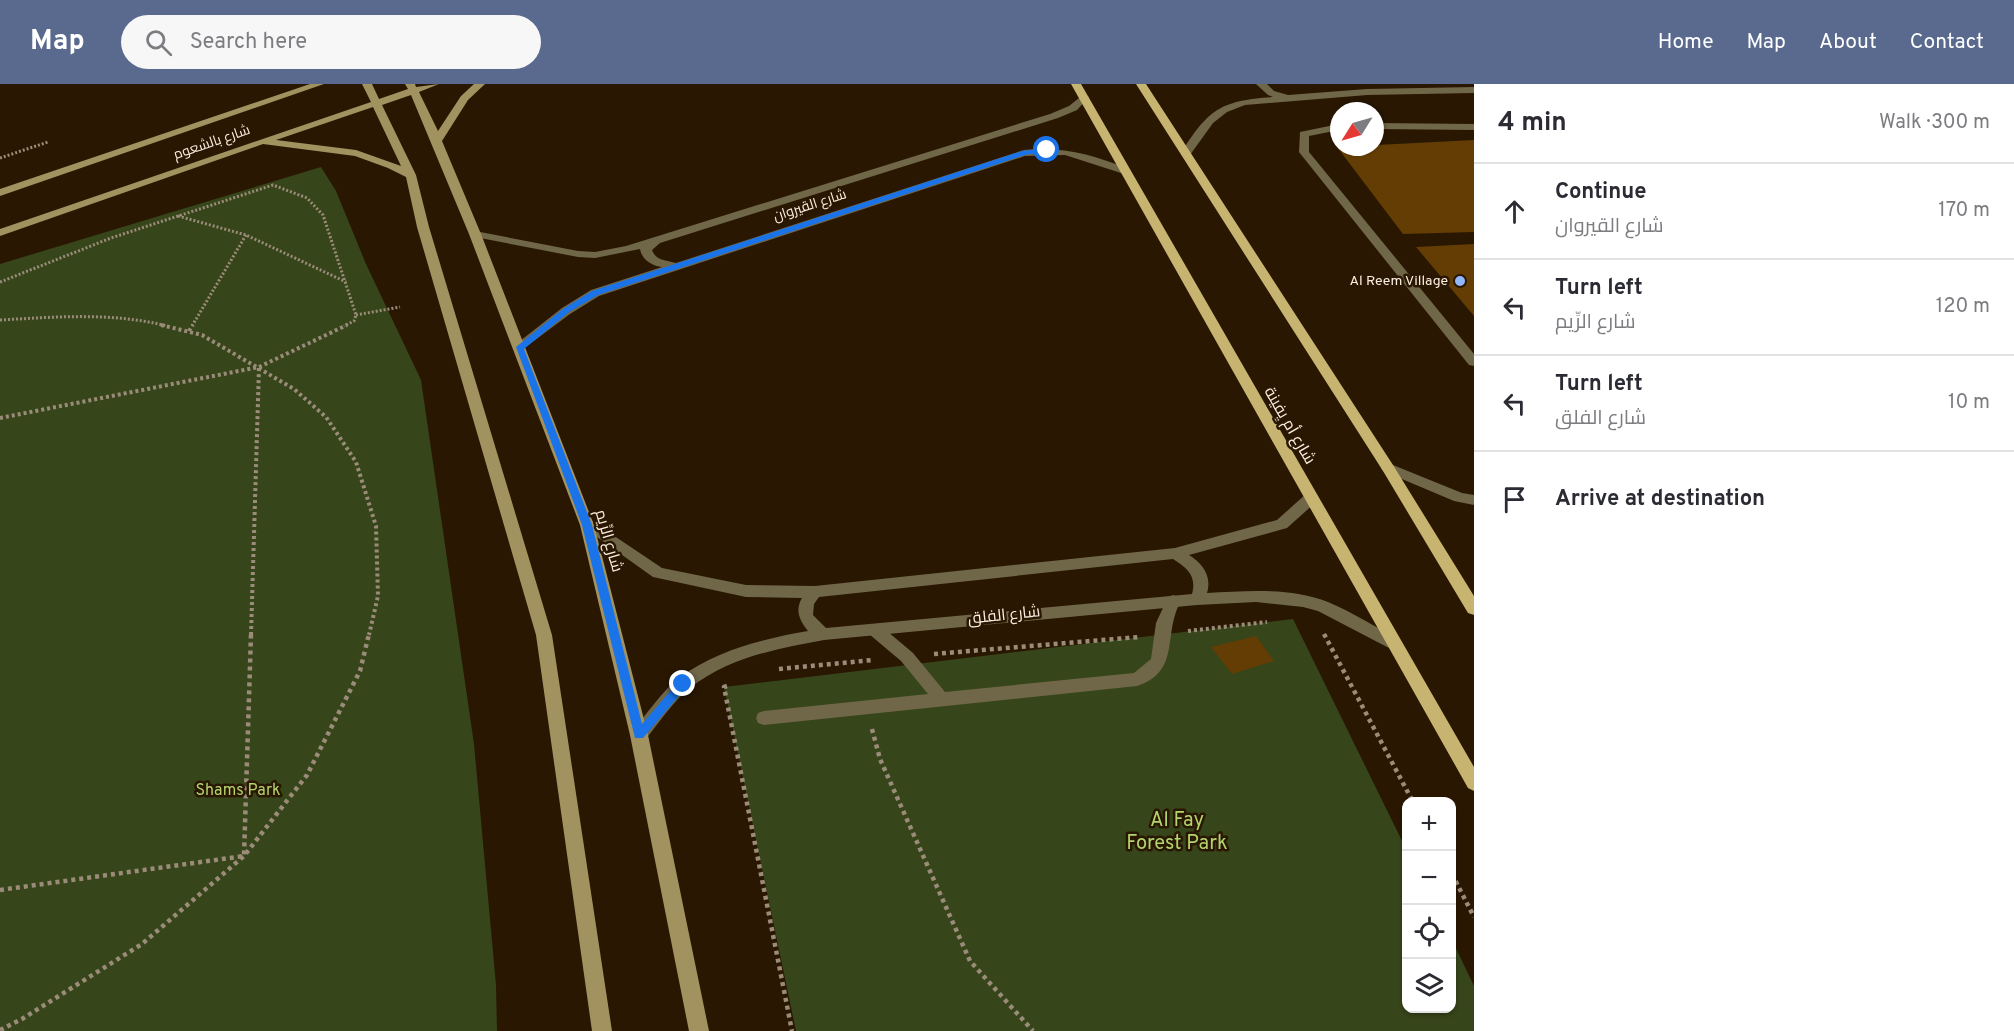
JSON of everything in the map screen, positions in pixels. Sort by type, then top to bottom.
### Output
[{"type":"main road","points":[[241,111],[286,84]]},
{"type":"main road","name":"شارع بالشعوم","points":[[4,192],[319,84]]},
{"type":"main road","points":[[367,84],[411,175],[423,227],[544,635],[602,1031]]},
{"type":"main road","name":"شارع بالشعوم","points":[[0,233],[377,102],[412,87],[435,84]]},
{"type":"main road","points":[[435,143],[464,98],[480,84]]},
{"type":"main road","name":"شارع أم يِفينة","points":[[1077,84],[1474,783]]},
{"type":"main road","points":[[1141,84],[1388,468],[1474,609]]},
{"type":"main road","name":"شارع الرِّيم","points":[[412,87],[475,234],[587,525],[639,735],[699,1031]]},
{"type":"main road","points":[[261,141],[357,152],[396,166],[411,175]]},
{"type":"main road","points":[[0,201],[4,192]]},
{"type":"street","points":[[1261,84],[1271,93],[1286,98]]},
{"type":"street","points":[[1186,153],[1205,123],[1219,110],[1244,102],[1367,92],[1474,90]]},
{"type":"street","name":"شارع القيروان","points":[[475,234],[578,254],[596,255],[628,249],[998,132],[1054,117],[1073,108],[1084,97]]},
{"type":"street","points":[[1384,126],[1474,127]]},
{"type":"street","points":[[1330,129],[1304,134],[1304,152],[1474,362]]},
{"type":"street","points":[[998,132],[1023,139],[1028,148],[1024,153]]},
{"type":"street","name":"شارع القيروان","points":[[519,348],[566,311],[595,293],[1024,153],[1047,150],[1076,152],[1125,171]]},
{"type":"street","points":[[656,240],[646,249],[650,259],[666,265],[675,265]]},
{"type":"street","points":[[1388,468],[1459,497],[1474,500]]},
{"type":"street","points":[[587,525],[658,573],[746,591],[815,592],[1175,553],[1282,524],[1311,498]]},
{"type":"street","points":[[1175,553],[1188,560],[1197,569],[1202,580],[1202,590],[1197,599]]},
{"type":"street","points":[[815,592],[804,604],[804,612],[814,629],[824,634]]},
{"type":"street","name":"شارع الفلق","points":[[639,735],[683,684],[718,662],[764,645],[824,634],[1173,601],[1256,597],[1303,601],[1322,606],[1393,643]]},
{"type":"street","points":[[764,718],[1137,679],[1149,674],[1157,666],[1162,654],[1162,622],[1166,610],[1173,601]]},
{"type":"street","points":[[875,630],[907,657],[942,700]]},
{"type":"path","points":[[0,158],[48,142]]},
{"type":"path","points":[[0,282],[111,238],[273,185],[307,198],[323,215],[356,315],[354,321],[340,329],[259,367],[0,418]]},
{"type":"path","points":[[178,216],[246,235],[347,282]]},
{"type":"path","points":[[189,331],[246,235]]},
{"type":"path","points":[[356,315],[400,307]]},
{"type":"path","points":[[0,320],[83,316],[143,320],[202,335],[294,389],[326,417],[356,462],[376,526],[378,596],[360,672],[307,775],[244,856],[142,944],[22,1019],[0,1030]]},
{"type":"path","points":[[244,856],[259,367]]},
{"type":"path","points":[[724,687],[792,1031]]},
{"type":"path","points":[[867,708],[880,759],[970,961],[1033,1031]]},
{"type":"path","points":[[0,890],[244,856]]},
{"type":"path","points":[[1456,882],[1474,916]]},
{"type":"green space","name":"Shams Park","points":[[321,167],[336,191],[366,264],[421,380],[474,744],[496,985],[497,1031],[0,1031],[0,264]]},
{"type":"green space","name":"Al Fay Forest Park","points":[[1293,619],[1402,841],[1402,1013],[1456,1013],[1456,948],[1474,986],[1474,1031],[796,1031],[724,687]]},
{"type":"building","points":[[1474,140],[1474,232],[1403,234],[1344,156],[1384,156],[1384,145]]},
{"type":"building","name":"Al Reem Village","points":[[1474,244],[1474,316],[1416,247]]},
{"type":"building","points":[[1256,636],[1274,661],[1232,674],[1211,647]]},
{"type":"place","name":"Al Reem Village","points":[[1460,281]]},
{"type":"route","points":[[683,684],[639,735],[587,525],[519,348],[566,311],[595,293],[1024,153],[1047,150]]}]
